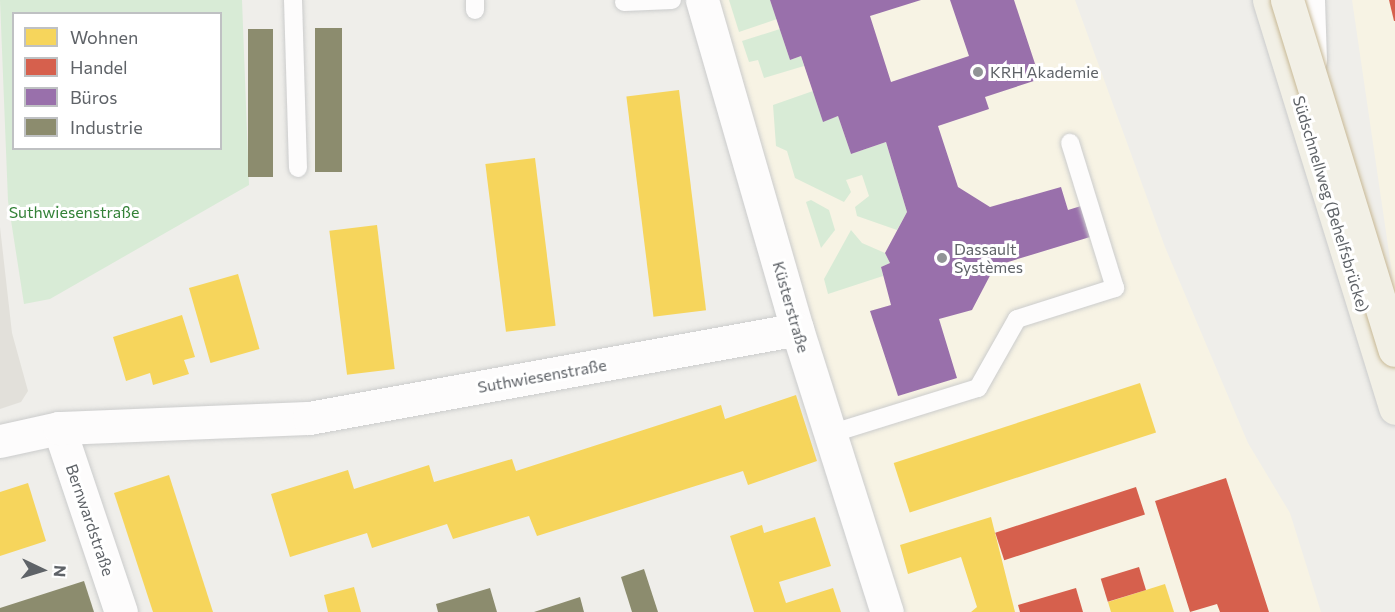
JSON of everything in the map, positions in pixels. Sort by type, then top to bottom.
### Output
[{"type":"highway","name":"Südschnellweg (Behelfsbrücke)","points":[[1269,0],[1395,408]]},
{"type":"highway","name":"Südschnellweg (Behelfsbrücke)","points":[[1287,0],[1395,350]]},
{"type":"street","name":"Küsterstraße","points":[[702,0],[797,329],[887,612]]},
{"type":"street","points":[[1308,0],[1311,110]]},
{"type":"street","name":"Suthwiesenstraße","points":[[0,441],[59,428],[309,418],[797,329]]},
{"type":"street","name":"Bernwardstraße","points":[[59,428],[121,612]]},
{"type":"lane","points":[[293,0],[298,168]]},
{"type":"lane","points":[[624,2],[672,0]]},
{"type":"lane","points":[[830,434],[978,388],[1017,319],[1115,288],[1070,143]]},
{"type":"shaded area","points":[[702,0],[1075,0],[1165,247],[1248,443],[1290,513],[1321,612],[887,612]]},
{"type":"shaded area","points":[[1352,0],[1395,0],[1395,379],[1393,280]]},
{"type":"shaded area","points":[[0,227],[12,333],[28,391],[21,402],[0,409]]},
{"type":"green space","name":"Suthwiesenstraße","points":[[0,0],[242,0],[249,185],[50,299],[24,304],[8,201]]},
{"type":"green space","points":[[729,0],[770,0],[777,19],[739,32]]},
{"type":"green space","points":[[780,29],[790,60],[801,56],[804,66],[764,78],[758,60],[749,62],[742,41]]},
{"type":"green space","points":[[813,91],[823,121],[838,116],[851,154],[886,142],[907,212],[897,230],[857,216],[855,207],[869,196],[862,175],[846,180],[851,192],[844,202],[795,178],[787,151],[776,146],[773,105]]},
{"type":"green space","points":[[811,200],[829,210],[835,230],[821,248],[806,202]]},
{"type":"green space","points":[[851,230],[862,243],[885,253],[890,263],[881,267],[883,276],[828,294],[824,279]]},
{"type":"building: Wohnen","points":[[679,90],[706,310],[653,317],[626,96]]},
{"type":"building: Wohnen","points":[[535,158],[556,326],[506,332],[485,164]]},
{"type":"building: Wohnen","points":[[377,225],[395,369],[347,375],[329,231]]},
{"type":"building: Wohnen","points":[[238,274],[259,349],[210,363],[189,288]]},
{"type":"building: Wohnen","points":[[182,315],[195,357],[184,360],[189,374],[153,385],[150,373],[126,381],[113,337]]},
{"type":"building: Wohnen","points":[[1140,383],[1156,432],[910,512],[894,463]]},
{"type":"building: Wohnen","points":[[796,395],[817,461],[748,485],[743,471],[537,536],[529,516],[453,539],[447,524],[372,548],[367,533],[290,557],[271,494],[348,470],[354,489],[429,465],[434,482],[512,459],[516,471],[721,405],[725,419]]},
{"type":"building: Wohnen","points":[[169,475],[213,612],[153,612],[114,493]]},
{"type":"building: Wohnen","points":[[28,483],[46,541],[0,556],[0,492]]},
{"type":"building: Wohnen","points":[[815,517],[831,566],[779,582],[786,603],[833,588],[841,612],[754,612],[730,536],[762,525],[764,533]]},
{"type":"building: Wohnen","points":[[991,517],[1015,612],[971,612],[977,607],[961,557],[908,574],[900,545]]},
{"type":"building: Wohnen","points":[[1165,584],[1174,612],[1111,612],[1108,602]]},
{"type":"building: Wohnen","points":[[354,587],[361,612],[328,612],[324,595]]},
{"type":"building: Handel","points":[[1389,0],[1395,0],[1395,21],[1394,21]]},
{"type":"building: Handel","points":[[1226,478],[1269,612],[1220,612],[1217,604],[1190,612],[1155,501]]},
{"type":"building: Handel","points":[[1136,487],[1145,515],[1004,560],[995,533]]},
{"type":"building: Handel","points":[[1139,567],[1146,590],[1108,602],[1101,579]]},
{"type":"building: Handel","points":[[1076,588],[1083,612],[1020,612],[1018,605]]},
{"type":"building: Büros","points":[[770,0],[921,0],[870,16],[891,82],[969,56],[950,0],[1014,0],[1040,79],[985,97],[989,109],[938,126],[958,187],[990,207],[1061,187],[1068,210],[1081,206],[1090,237],[995,266],[972,310],[939,319],[957,378],[898,396],[870,311],[891,305],[881,267],[890,263],[885,253],[907,212],[886,142],[851,154],[838,116],[823,122],[801,56],[790,60]]},
{"type":"building: Industrie","points":[[315,28],[342,28],[342,172],[315,172]]},
{"type":"building: Industrie","points":[[248,29],[273,29],[273,177],[248,177]]},
{"type":"building: Industrie","points":[[644,569],[658,612],[632,612],[621,577]]},
{"type":"building: Industrie","points":[[84,581],[94,612],[0,612],[0,608]]},
{"type":"building: Industrie","points":[[490,588],[497,612],[438,612],[436,604]]},
{"type":"building: Industrie","points":[[580,597],[584,612],[534,612]]},
{"type":"place","name":"KRH Akademie","points":[[978,72]]},
{"type":"place","name":"Dassault Systèmes","points":[[942,258]]}]
